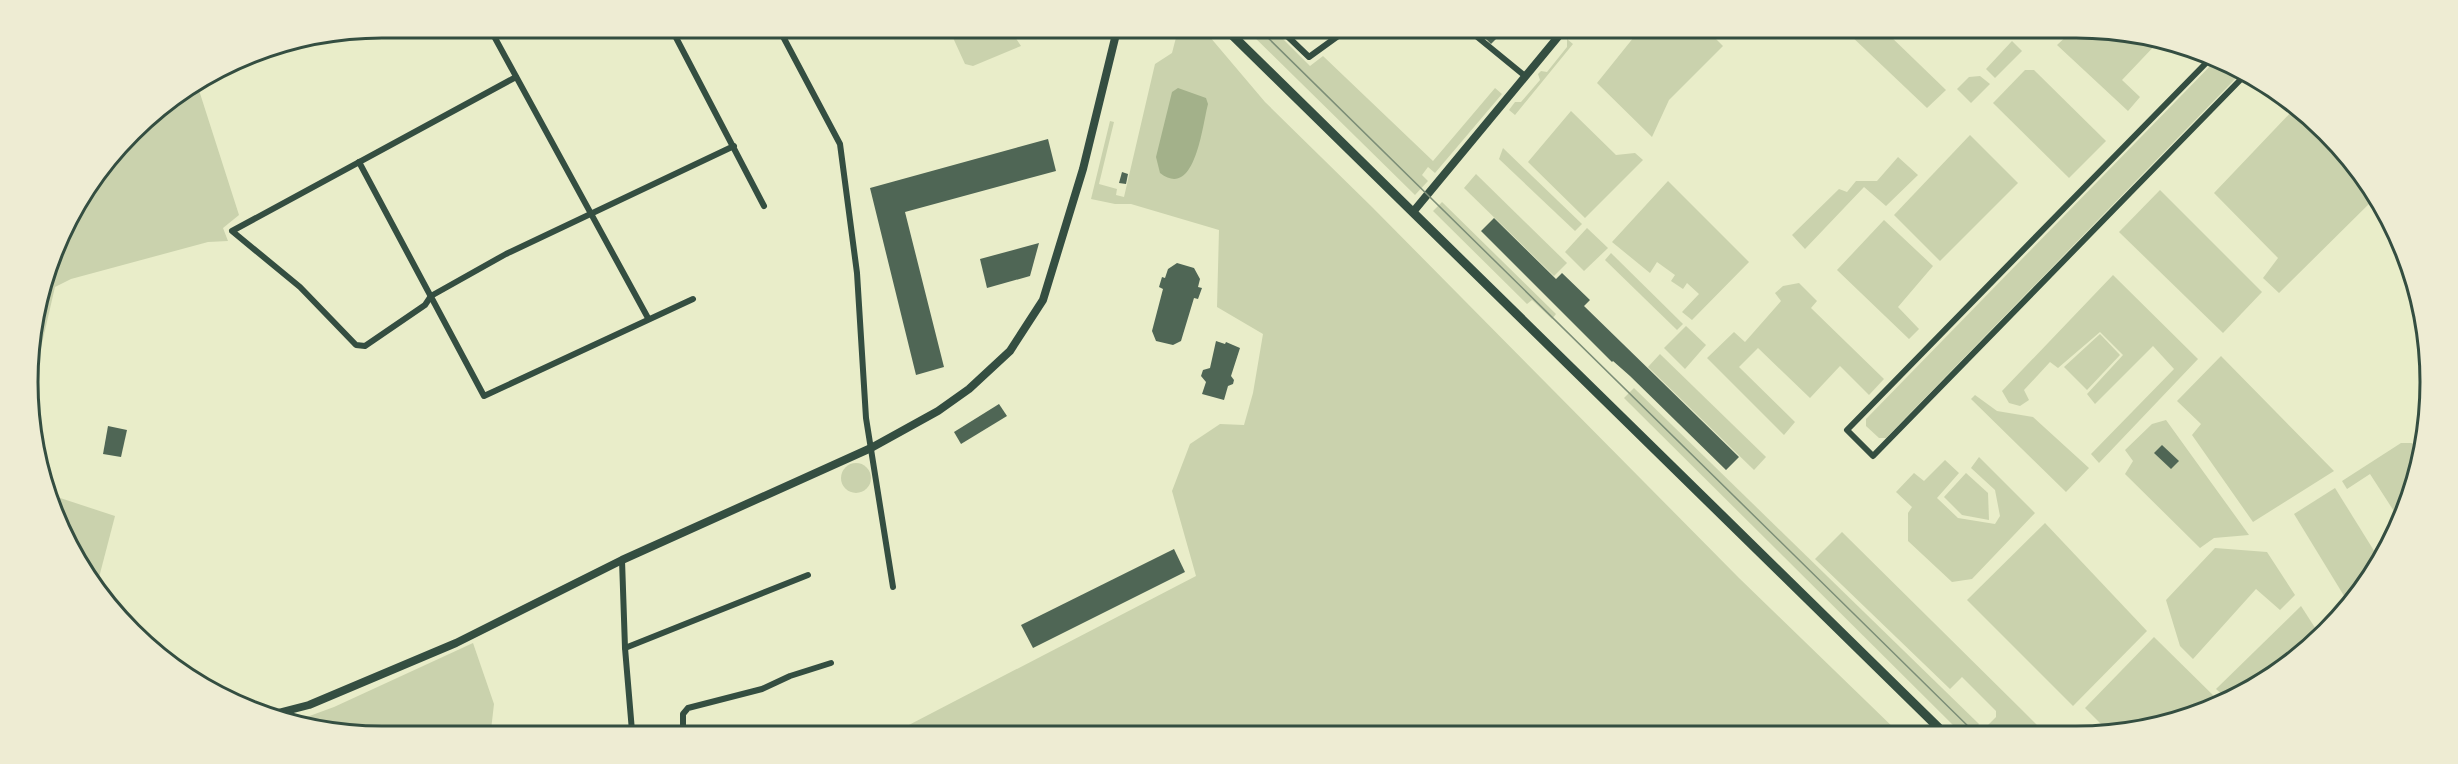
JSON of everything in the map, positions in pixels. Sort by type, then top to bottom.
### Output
[{"type":"main road","points":[[283,712],[309,705],[456,643],[622,560],[871,447],[938,411],[969,389],[1010,351],[1035,316],[1056,267],[1116,38]]},
{"type":"main road","points":[[1235,38],[1937,726]]},
{"type":"main road","points":[[1413,212],[1557,38]]},
{"type":"street","points":[[495,38],[648,318]]},
{"type":"street","points":[[676,38],[764,206]]},
{"type":"street","points":[[784,38],[840,144],[857,273],[866,418],[893,586]]},
{"type":"street","points":[[1290,38],[1309,57],[1335,38]]},
{"type":"street","points":[[1479,38],[1525,76]]},
{"type":"street","points":[[2206,63],[1847,430],[1873,456],[2240,80]]},
{"type":"street","points":[[516,77],[232,231],[300,287],[357,345],[364,346],[425,305],[431,296],[506,254],[734,146]]},
{"type":"street","points":[[359,162],[484,396],[693,299]]},
{"type":"street","points":[[622,560],[625,648],[632,726]]},
{"type":"street","points":[[625,648],[808,575]]},
{"type":"street","points":[[682,726],[683,714],[688,708],[762,688],[831,663]]},
{"type":"shaded area","points":[[953,38],[1016,38],[1021,46],[973,66],[965,64]]},
{"type":"shaded area","points":[[1176,38],[1211,38],[1265,102],[1739,578],[1892,726],[907,726],[1196,576],[1172,491],[1190,444],[1220,424],[1244,425],[1253,393],[1263,334],[1217,307],[1219,230],[1131,204],[1115,204],[1091,199],[1110,121],[1114,122],[1099,184],[1117,189],[1116,195],[1124,197],[1155,64],[1172,53]]},
{"type":"shaded area","points":[[1255,38],[1282,38],[1310,66],[1323,56],[1433,161],[1495,88],[1502,94],[1435,173],[1428,167],[1422,175],[1428,181],[1415,195]]},
{"type":"shaded area","points":[[1633,38],[1715,38],[1723,46],[1669,100],[1652,137],[1597,83]]},
{"type":"shaded area","points":[[1853,38],[1892,38],[1946,90],[1927,108]]},
{"type":"shaded area","points":[[2065,38],[2099,38],[2154,46],[2122,80],[2140,97],[2128,111],[2057,45]]},
{"type":"shaded area","points":[[1567,39],[1573,44],[1515,115],[1509,110],[1515,102],[1521,102],[1540,80],[1538,74],[1541,71],[1547,72],[1567,47]]},
{"type":"shaded area","points":[[2012,41],[2022,51],[1995,78],[1986,69]]},
{"type":"shaded area","points":[[2211,65],[2236,78],[1886,438],[1879,438],[1866,426],[1866,419]]},
{"type":"shaded area","points":[[2025,70],[2034,70],[2106,141],[2069,178],[1993,103]]},
{"type":"shaded area","points":[[1980,76],[1990,84],[1971,103],[1957,89],[1969,77]]},
{"type":"shaded area","points":[[1178,88],[1206,98],[1208,104],[1195,157],[1189,169],[1181,177],[1172,179],[1160,173],[1156,157],[1172,92]]},
{"type":"shaded area","points":[[199,91],[239,215],[223,228],[228,241],[208,242],[71,279],[55,287],[38,360],[49,293],[64,250],[84,210],[109,172],[138,138],[172,109]]},
{"type":"shaded area","points":[[1571,111],[1616,155],[1635,153],[1643,160],[1585,218],[1528,162]]},
{"type":"shaded area","points":[[2291,113],[2320,138],[2335,155],[2370,203],[2279,293],[2263,278],[2278,258],[2214,193]]},
{"type":"shaded area","points":[[1970,135],[2018,183],[1940,261],[1894,215]]},
{"type":"shaded area","points":[[1503,148],[1582,224],[1575,231],[1499,159]]},
{"type":"shaded area","points":[[1898,157],[1918,175],[1886,206],[1864,187],[1805,249],[1792,235],[1839,189],[1847,192],[1856,181],[1877,181]]},
{"type":"shaded area","points":[[1476,174],[1567,263],[1554,276],[1464,188]]},
{"type":"shaded area","points":[[1668,181],[1749,262],[1692,320],[1682,312],[1699,294],[1687,283],[1683,289],[1671,281],[1675,275],[1657,262],[1650,273],[1612,242]]},
{"type":"shaded area","points":[[2160,190],[2262,292],[2223,333],[2119,232]]},
{"type":"shaded area","points":[[1442,202],[1556,314],[1552,319],[1532,300],[1527,304],[1433,211]]},
{"type":"shaded area","points":[[1884,220],[1933,266],[1898,307],[1919,329],[1909,339],[1837,270]]},
{"type":"shaded area","points":[[1587,228],[1608,248],[1584,271],[1565,252]]},
{"type":"shaded area","points":[[1611,253],[1683,324],[1677,330],[1605,260]]},
{"type":"shaded area","points":[[2113,275],[2198,359],[2099,463],[2091,454],[2174,369],[2153,346],[2095,404],[2087,394],[2123,355],[2100,332],[2058,368],[2050,362],[2024,390],[2029,400],[2020,406],[2009,403],[2002,391]]},
{"type":"shaded area","points":[[1799,283],[1817,301],[1811,308],[1884,379],[1869,395],[1840,366],[1810,398],[1758,348],[1739,367],[1795,422],[1784,435],[1707,358],[1734,332],[1745,342],[1781,301],[1775,293],[1783,286]]},
{"type":"shaded area","points":[[1686,326],[1706,345],[1685,369],[1664,348]]},
{"type":"shaded area","points":[[2100,334],[2120,355],[2087,390],[2064,367]]},
{"type":"shaded area","points":[[1660,354],[1766,457],[1754,470],[1648,367]]},
{"type":"shaded area","points":[[2221,356],[2334,471],[2253,522],[2192,435],[2201,424],[2177,401]]},
{"type":"shaded area","points":[[1634,388],[1979,724],[1977,726],[1954,726],[1624,398]]},
{"type":"shaded area","points":[[1975,395],[1997,411],[2033,417],[2089,468],[2066,492],[1971,399]]},
{"type":"shaded area","points":[[2166,420],[2249,535],[2214,538],[2200,548],[2125,474],[2133,461],[2125,450],[2152,424]]},
{"type":"shaded area","points":[[2401,443],[2412,443],[2414,446],[2409,471],[2395,512],[2370,474],[2347,489],[2342,481]]},
{"type":"shaded area","points":[[1979,457],[2035,513],[1972,579],[1952,582],[1908,541],[1908,513],[1912,507],[1896,492],[1914,473],[1924,481],[1945,460],[1959,473],[1937,498],[1958,518],[1995,524],[2000,516],[1995,490],[1971,468]]},
{"type":"shaded area","points":[[856,463],[866,468],[871,478],[866,488],[856,493],[846,488],[841,478],[846,468]]},
{"type":"shaded area","points":[[1966,473],[1988,493],[1989,520],[1962,515],[1944,497]]},
{"type":"shaded area","points":[[2335,488],[2375,552],[2345,597],[2294,514]]},
{"type":"shaded area","points":[[58,497],[115,516],[99,577],[73,534]]},
{"type":"shaded area","points":[[2045,523],[2147,631],[2073,706],[1967,600]]},
{"type":"shaded area","points":[[1842,532],[2038,726],[1987,726],[1996,717],[1996,711],[1962,677],[1950,689],[1815,559]]},
{"type":"shaded area","points":[[2215,548],[2267,552],[2295,595],[2280,610],[2256,589],[2193,659],[2180,646],[2166,600]]},
{"type":"shaded area","points":[[2301,606],[2316,629],[2286,655],[2248,680],[2222,694],[2216,689]]},
{"type":"shaded area","points":[[2154,637],[2215,697],[2165,715],[2103,726],[2085,708]]},
{"type":"shaded area","points":[[473,643],[494,704],[491,726],[359,726],[305,718],[334,707]]},
{"type":"building","points":[[1485,38],[1497,38],[1491,44]]},
{"type":"building","points":[[1048,139],[1056,171],[905,212],[944,367],[916,375],[870,188]]},
{"type":"building","points":[[1122,172],[1128,174],[1126,184],[1119,183]]},
{"type":"building","points":[[1494,218],[1556,279],[1562,273],[1590,300],[1584,306],[1739,457],[1726,470],[1630,376],[1612,362],[1481,231]]},
{"type":"building","points":[[1039,243],[1030,276],[987,288],[980,259]]},
{"type":"building","points":[[1177,263],[1194,268],[1200,279],[1198,287],[1202,288],[1198,299],[1194,298],[1181,341],[1173,345],[1156,341],[1152,331],[1163,289],[1159,287],[1162,277],[1165,278],[1168,269]]},
{"type":"building","points":[[1216,341],[1225,344],[1226,342],[1240,348],[1231,376],[1234,380],[1233,384],[1228,386],[1224,400],[1202,394],[1206,382],[1201,376],[1203,370],[1210,368]]},
{"type":"building","points":[[999,404],[1007,416],[961,444],[954,432]]},
{"type":"building","points":[[108,426],[127,430],[121,457],[103,454]]},
{"type":"building","points":[[2162,445],[2179,461],[2171,469],[2154,453]]},
{"type":"building","points":[[1174,549],[1185,572],[1033,648],[1021,625]]},
{"type":"tram line","points":[[1268,38],[1968,726]]}]
